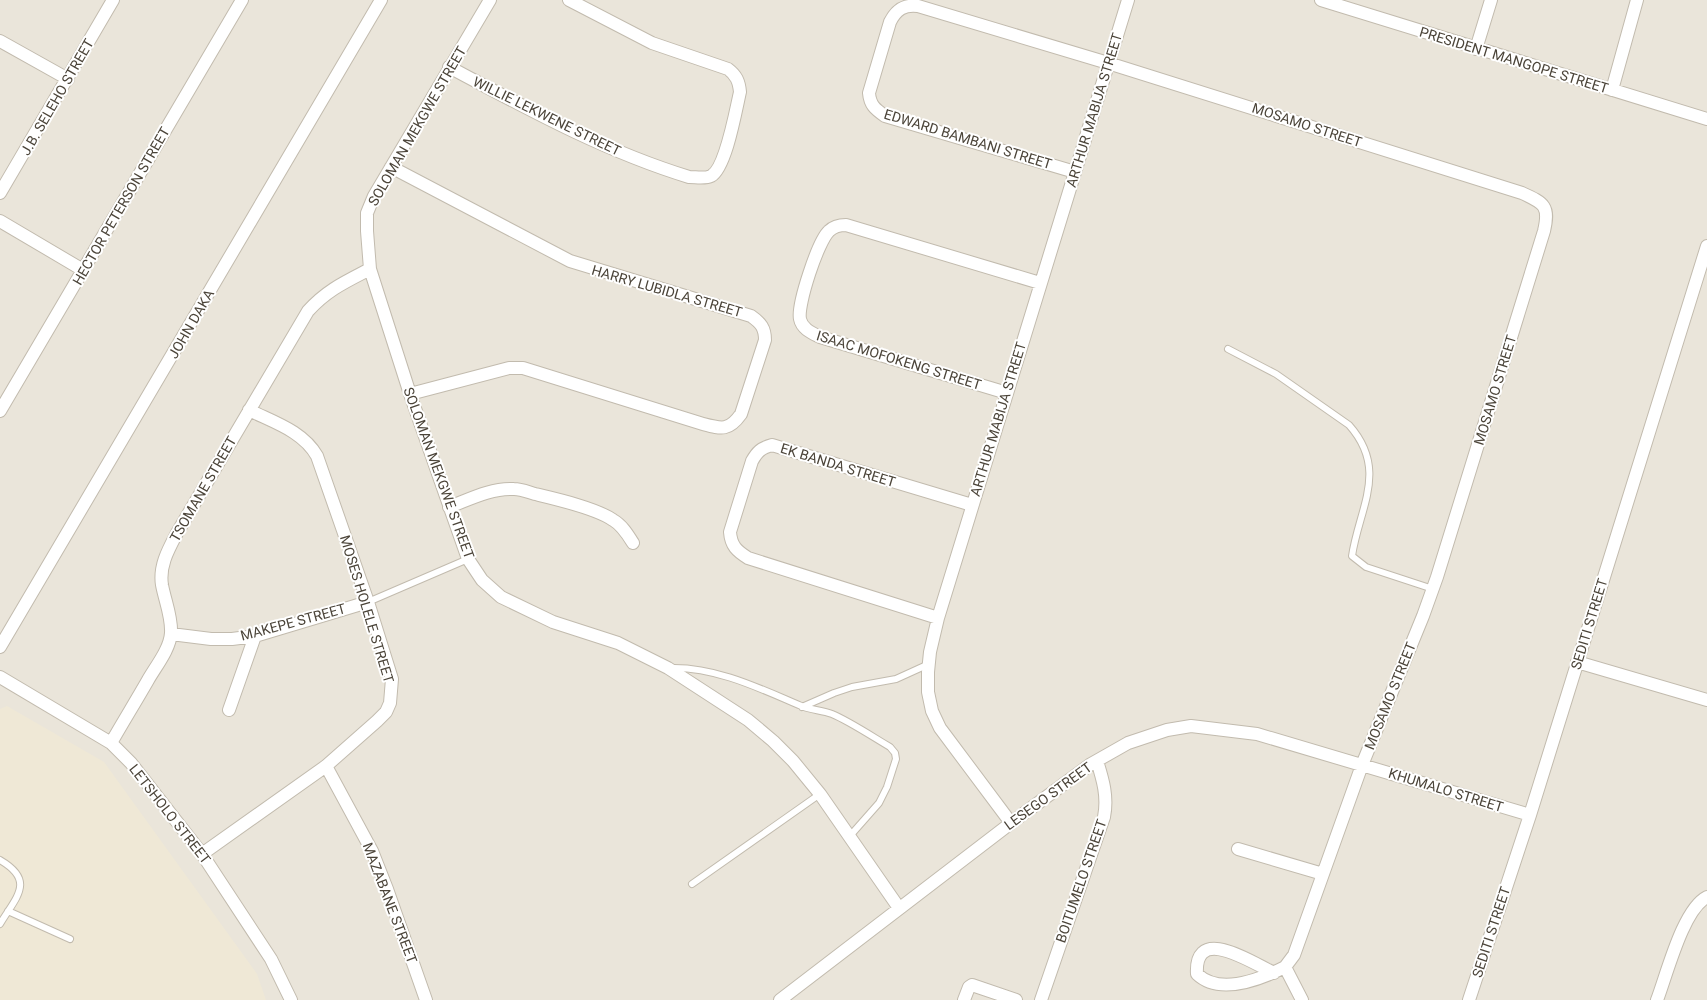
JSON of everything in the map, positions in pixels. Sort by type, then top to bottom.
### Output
[{"type":"street","name":"J.B. SELEHO STREET","points":[[0,193],[114,0]]},
{"type":"street","name":"HECTOR PETERSON STREET","points":[[0,411],[242,0]]},
{"type":"street","name":"JOHN DAKA","points":[[0,647],[381,0]]},
{"type":"street","name":"SOLOMAN MEKGWE STREET","points":[[490,0],[374,196],[367,213],[370,269],[410,394],[468,559],[482,580],[501,597],[553,622],[618,643],[668,668],[748,720],[773,741],[793,761],[820,794],[849,838],[899,908]]},
{"type":"street","name":"WILLIE LEKWENE STREET","points":[[450,67],[539,115],[620,153],[689,177],[700,178],[710,176],[718,170],[724,155],[740,92],[739,83],[734,74],[728,69],[652,44],[569,0]]},
{"type":"street","name":"ARTHUR MABIJA STREET","points":[[1010,823],[950,745],[932,711],[928,692],[930,652],[938,618],[972,505],[1128,0]]},
{"type":"street","name":"PRESIDENT MANGOPE STREET","points":[[1322,0],[1476,49],[1707,119]]},
{"type":"street","points":[[1476,49],[1491,0]]},
{"type":"street","points":[[1612,90],[1637,0]]},
{"type":"street","name":"EDWARD BAMBANI STREET","points":[[1075,172],[885,116],[874,108],[870,102],[869,93],[890,22],[895,13],[904,6],[918,6],[1108,63]]},
{"type":"street","points":[[0,41],[68,79]]},
{"type":"street","name":"MOSAMO STREET","points":[[1108,63],[1522,193],[1536,199],[1544,206],[1547,214],[1544,231],[1433,589],[1362,765],[1294,955],[1285,967]]},
{"type":"street","name":"HARRY LUBIDLA STREET","points":[[391,167],[570,262],[751,316],[760,322],[765,331],[765,340],[741,414],[734,424],[726,428],[703,424],[522,368],[509,368],[410,394]]},
{"type":"street","points":[[0,221],[83,270]]},
{"type":"street","name":"ISAAC MOFOKENG STREET","points":[[1007,393],[820,337],[804,327],[800,320],[799,308],[817,250],[828,231],[837,225],[846,225],[1040,283]]},
{"type":"street","name":"SEDITI STREET","points":[[1469,1000],[1530,815],[1707,246]]},
{"type":"street","name":"TSOMANE STREET","points":[[111,743],[159,662],[171,634],[169,614],[162,584],[162,571],[165,557],[177,533],[308,311],[320,298],[335,287],[370,269]]},
{"type":"street","name":"MOSES HOLELE STREET","points":[[202,854],[326,766],[377,721],[386,712],[390,703],[392,679],[368,602],[317,456],[312,447],[295,433],[249,410]]},
{"type":"street","name":"EK BANDA STREET","points":[[938,618],[748,558],[740,553],[732,544],[730,532],[732,525],[752,461],[758,451],[764,447],[772,445],[972,505]]},
{"type":"street","points":[[450,507],[484,494],[515,488],[601,514],[614,520],[624,530],[633,543]]},
{"type":"street","name":"MAKEPE STREET","points":[[171,634],[211,639],[232,639],[255,636],[368,602]]},
{"type":"street","points":[[229,710],[255,636]]},
{"type":"street","points":[[1577,662],[1707,700]]},
{"type":"street","name":"LETSHOLO STREET","points":[[0,677],[111,743],[131,763],[202,854],[271,959],[291,1000]]},
{"type":"street","name":"LESEGO STREET","points":[[781,1000],[1010,823],[1097,761],[1141,738],[1167,730],[1191,726],[1257,734],[1362,765]]},
{"type":"street","name":"BOITUMELO STREET","points":[[1041,1000],[1104,816],[1106,801],[1104,784],[1097,761]]},
{"type":"street","name":"KHUMALO STREET","points":[[1362,765],[1530,815]]},
{"type":"street","name":"MAZABANE STREET","points":[[326,766],[374,858],[387,889],[426,1000]]},
{"type":"street","points":[[1238,849],[1323,874]]},
{"type":"street","points":[[1657,1000],[1685,922],[1700,900],[1707,897]]},
{"type":"street","points":[[1274,973],[1231,952],[1217,949],[1207,949],[1202,952],[1197,966],[1197,974],[1203,980],[1215,984],[1238,984],[1274,973],[1285,967],[1302,1000]]},
{"type":"street","points":[[964,1000],[969,987],[972,985],[1016,1000]]},
{"type":"lane","points":[[1228,348],[1276,374],[1349,425],[1358,435],[1363,443],[1367,458],[1370,485],[1352,556],[1366,567],[1433,589]]},
{"type":"lane","points":[[368,602],[468,559]]},
{"type":"lane","points":[[802,707],[852,687],[896,679],[929,664]]},
{"type":"lane","points":[[668,668],[690,668],[705,671],[763,690],[802,707],[832,714],[890,747],[895,753],[896,759],[887,787],[879,803],[849,838]]},
{"type":"lane","points":[[692,884],[820,794]]},
{"type":"lane","points":[[0,860],[15,871],[20,879],[21,886],[18,895],[0,924]]},
{"type":"lane","points":[[8,911],[70,938]]},
{"type":"shaded area","points":[[0,0],[1707,0],[1707,1000],[0,1000]]},
{"type":"shaded area","points":[[7,706],[104,762],[257,974],[266,1000],[0,1000],[0,709]]}]
